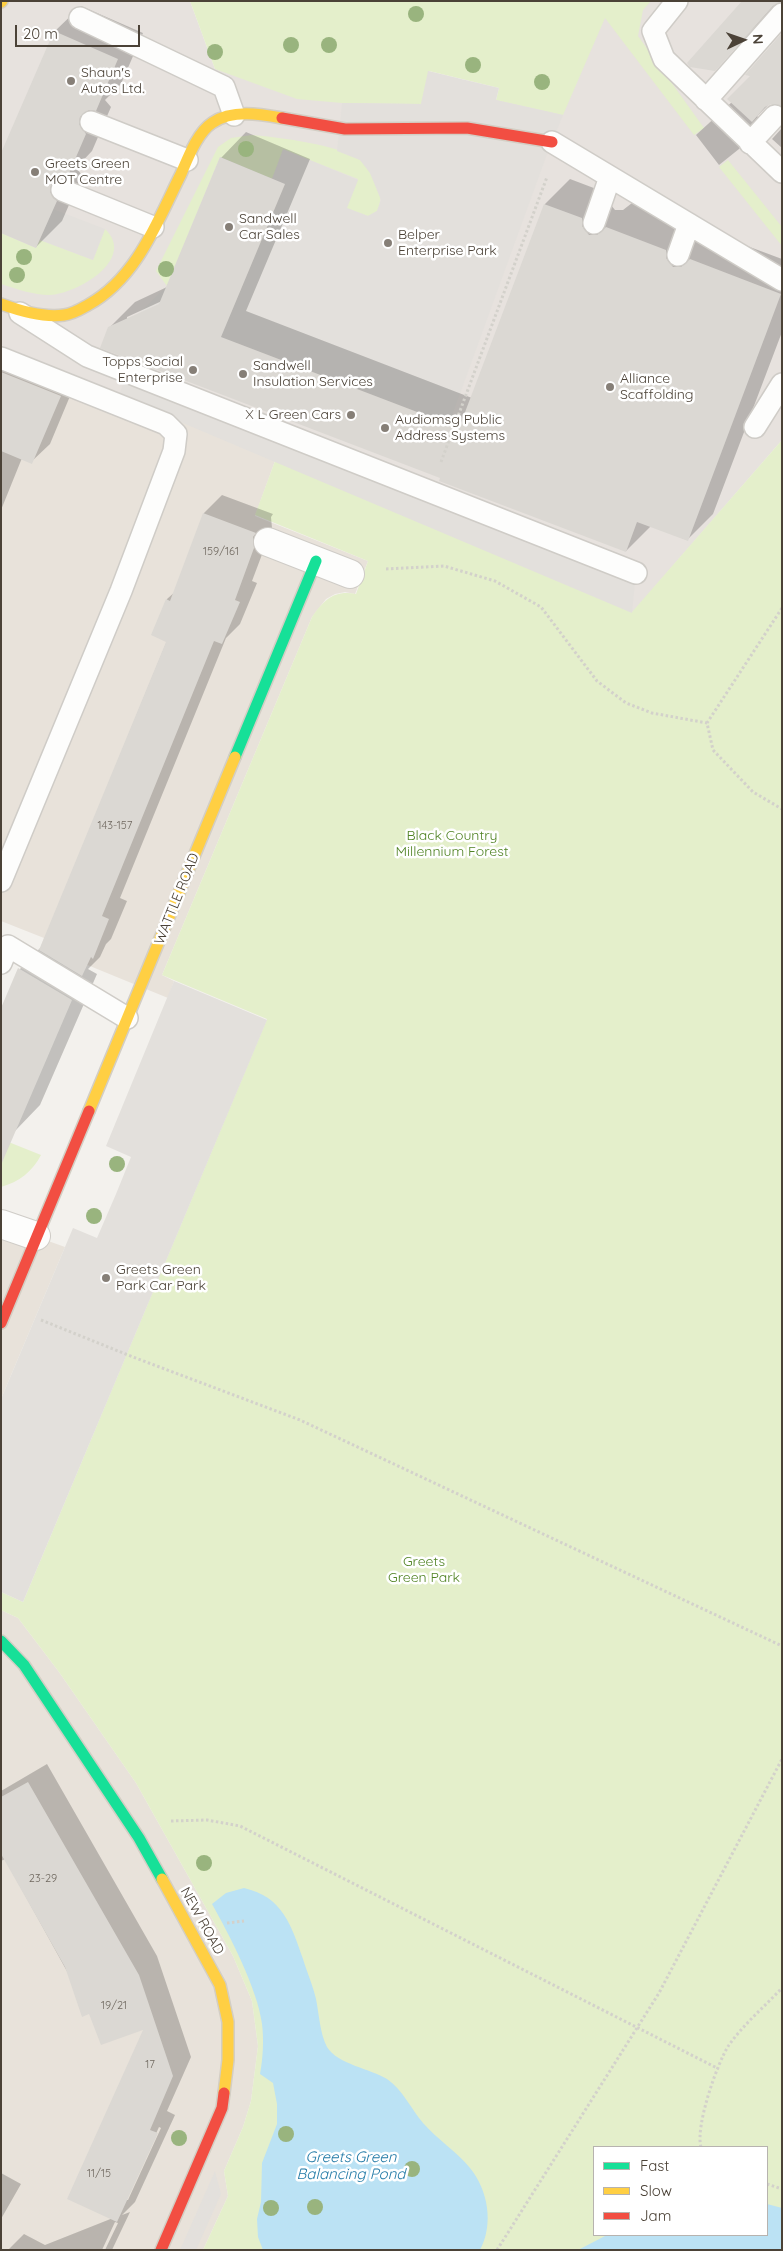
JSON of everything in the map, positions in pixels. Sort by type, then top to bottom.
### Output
[{"type":"street","points":[[7,306],[37,314],[65,315],[89,305],[123,279],[135,263],[187,160],[212,123],[234,115],[270,115],[343,129],[383,130],[441,127],[484,131],[555,144]]},
{"type":"street","points":[[268,542],[350,574]]},
{"type":"street","name":"WATTLE ROAD","points":[[1,1323],[316,561]]},
{"type":"street","points":[[1,1224],[36,1236]]},
{"type":"street","name":"NEW ROAD","points":[[1,1641],[24,1665],[139,1838],[220,1985],[228,2022],[228,2060],[222,2108],[161,2250]]},
{"type":"lane","points":[[677,1],[653,31],[664,59],[782,172]]},
{"type":"lane","points":[[706,100],[782,14]]},
{"type":"lane","points":[[80,18],[224,87],[234,115]]},
{"type":"lane","points":[[750,143],[775,116]]},
{"type":"lane","points":[[91,122],[187,160]]},
{"type":"lane","points":[[555,144],[689,224],[758,276],[782,280]]},
{"type":"lane","points":[[594,223],[610,177]]},
{"type":"lane","points":[[62,190],[153,227]]},
{"type":"lane","points":[[678,255],[689,224]]},
{"type":"lane","points":[[7,306],[87,356],[430,492],[488,507],[570,539],[636,573]]},
{"type":"lane","points":[[1,358],[166,424],[176,434],[174,451],[121,591],[1,881]]},
{"type":"lane","points":[[755,427],[782,384]]},
{"type":"lane","points":[[1,963],[8,946],[127,1018]]},
{"type":"path","points":[[430,492],[555,144]]},
{"type":"path","points":[[350,574],[392,568],[444,566],[496,581],[541,608],[598,681],[626,703],[652,713],[707,723]]},
{"type":"path","points":[[782,608],[707,723],[713,750],[753,792],[782,809]]},
{"type":"path","points":[[8,1307],[133,1358],[300,1420],[782,1646]]},
{"type":"path","points":[[497,2250],[659,1993],[782,1759]]},
{"type":"path","points":[[162,1821],[207,1820],[240,1826],[719,2069]]},
{"type":"path","points":[[701,2146],[698,2139],[707,2098],[729,2046],[782,1988]]},
{"type":"path","points":[[768,2184],[782,2189]]},
{"type":"shaded area","name":"Belper Enterprise Park","points":[[2,1],[190,1],[215,69],[428,71],[456,78],[496,100],[599,1],[782,1],[782,440],[632,613],[1,345]]},
{"type":"shaded area","name":"Belper Enterprise Park","points":[[428,71],[499,88],[496,100],[563,115],[449,424],[237,343],[234,349],[139,313],[167,286],[231,313],[285,185],[272,179],[283,149],[358,180],[347,208],[368,216],[377,211],[381,200],[370,173],[360,160],[337,151],[342,103],[421,104]]},
{"type":"shaded area","points":[[53,209],[105,229],[93,260],[40,240]]},
{"type":"shaded area","points":[[1,345],[275,461],[255,516],[368,561],[355,594],[345,592],[335,594],[326,599],[312,617],[162,975],[174,981],[168,998],[41,946],[44,938],[1,921]]},
{"type":"shaded area","points":[[127,372],[636,573],[632,613],[119,396]]},
{"type":"shaded area","name":"Greets Green Park Car Park","points":[[174,981],[267,1020],[23,1602],[1,1592],[1,1399],[73,1228],[97,1238],[116,1194],[131,1157],[106,1146]]},
{"type":"shaded area","points":[[1,1224],[65,1247],[1,1399]]},
{"type":"shaded area","points":[[1,1610],[18,1618],[59,1672],[136,1783],[233,1956],[252,2001],[258,2046],[251,2101],[243,2127],[224,2171],[228,2196],[203,2250],[1,2250]]},
{"type":"shaded area","points":[[215,2171],[221,2194],[196,2250],[180,2250]]},
{"type":"green space","points":[[190,1],[651,1],[643,10],[638,36],[704,128],[694,135],[605,18],[563,115],[496,100],[499,88],[429,71],[421,104],[342,103],[297,99],[215,69]]},
{"type":"green space","points":[[252,135],[324,146],[339,150],[360,160],[369,171],[379,190],[380,204],[377,211],[368,216],[346,208],[358,179],[284,150],[272,179],[220,157],[167,286],[156,271],[218,147],[231,138]]},
{"type":"green space","points":[[728,160],[782,227],[782,246],[719,167]]},
{"type":"green space","points":[[105,229],[113,240],[114,252],[109,263],[88,282],[61,293],[50,295],[31,293],[1,284],[1,233],[36,248],[40,240],[93,260]]},
{"type":"green space","name":"Greets Green Park","points":[[782,440],[782,2250],[203,2250],[228,2196],[224,2171],[243,2127],[251,2101],[258,2046],[252,2001],[233,1956],[136,1783],[59,1672],[18,1618],[1,1610],[1,1592],[23,1602],[267,1019],[162,975],[312,617],[325,601],[330,598],[348,593],[356,594],[368,561],[255,515],[275,461],[632,612]]},
{"type":"green space","points":[[1,1139],[41,1155],[25,1175],[1,1187]]},
{"type":"water","name":"Greets Green Balancing Pond","points":[[244,1888],[268,1898],[284,1914],[299,1947],[313,1989],[321,2030],[327,2047],[338,2058],[380,2075],[393,2083],[423,2123],[465,2162],[476,2177],[485,2197],[488,2218],[487,2229],[480,2250],[263,2250],[258,2237],[257,2219],[261,2202],[262,2163],[277,2124],[277,2104],[273,2083],[260,2074],[263,2030],[255,1995],[234,1946],[212,1904],[226,1893]]},
{"type":"water","points":[[768,2204],[782,2208],[782,2250],[578,2250],[605,2236],[768,2236]]},
{"type":"building","points":[[742,1],[782,2],[773,6],[715,71],[690,67],[687,63]]},
{"type":"building","points":[[54,31],[118,59],[96,111],[89,110],[80,117],[79,124],[86,134],[67,178],[60,178],[51,185],[50,192],[57,201],[36,248],[1,233],[1,153]]},
{"type":"building","points":[[782,33],[782,106],[771,104],[765,107],[752,122],[727,99],[750,76],[745,75]]},
{"type":"building","name":"Alliance Scaffolding","points":[[220,157],[285,184],[221,337],[459,428],[544,204],[582,218],[582,226],[589,235],[597,235],[606,227],[666,250],[666,258],[673,267],[681,267],[690,259],[781,294],[688,541],[637,522],[626,552],[439,481],[440,478],[100,348],[108,327],[159,304]]},
{"type":"building","points":[[1,372],[61,396],[32,464],[1,451]]},
{"type":"building","points":[[203,513],[256,533],[253,537],[254,548],[235,600],[240,602],[222,644],[214,641],[102,916],[109,919],[93,959],[91,957],[82,976],[39,950],[166,642],[151,635],[166,599],[170,601]]},
{"type":"building","points":[[18,968],[72,1000],[1,1165],[1,1008]]},
{"type":"building","points":[[28,1782],[139,1975],[173,2076],[150,2130],[158,2133],[117,2222],[67,2199],[143,2030],[101,2045],[89,2014],[82,2017],[65,1967],[1,1854],[1,1797]]},
{"type":"traffic: fast","points":[[235,757],[316,561]]},
{"type":"traffic: fast","points":[[1,1641],[24,1665],[139,1838],[162,1879]]},
{"type":"traffic: slow","points":[[1,304],[32,313],[56,316],[71,314],[105,294],[120,280],[144,247],[193,146],[207,127],[220,119],[237,114],[255,114],[282,118]]},
{"type":"traffic: slow","points":[[89,1111],[235,757]]},
{"type":"traffic: slow","points":[[162,1879],[220,1985],[228,2022],[228,2060],[224,2093]]},
{"type":"traffic: jam","points":[[282,118],[345,129],[467,128],[552,142]]},
{"type":"traffic: jam","points":[[1,1323],[89,1111]]},
{"type":"traffic: jam","points":[[161,2250],[222,2108],[224,2093]]},
{"type":"place","name":"Shaun's Autos Ltd.","points":[[71,81]]},
{"type":"place","name":"Greets Green MOT Centre","points":[[35,172]]},
{"type":"place","name":"Sandwell Car Sales","points":[[229,227]]},
{"type":"place","name":"Belper Enterprise Park","points":[[388,243]]},
{"type":"place","name":"Topps Social Enterprise","points":[[193,370]]},
{"type":"place","name":"Sandwell Insulation Services","points":[[243,374]]},
{"type":"place","name":"Alliance Scaffolding","points":[[610,387]]},
{"type":"place","name":"X L Green Cars","points":[[351,415]]},
{"type":"place","name":"Audiomsg Public Address Systems","points":[[385,428]]},
{"type":"place","name":"Greets Green Park Car Park","points":[[106,1278]]},
{"type":"park label","name":"Black Country Millennium Forest","points":[[452,844]]}]
